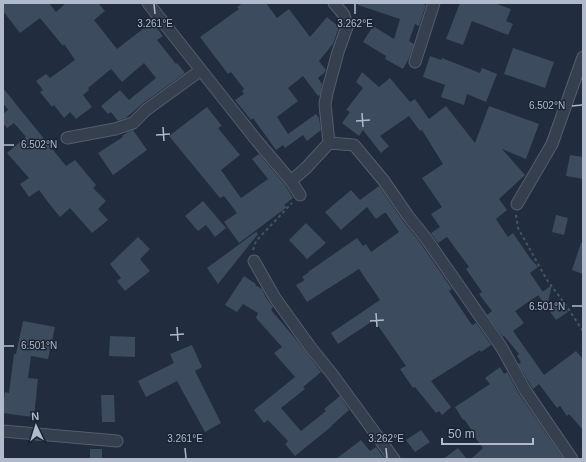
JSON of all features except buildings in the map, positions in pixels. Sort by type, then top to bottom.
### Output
[{"type":"street","points":[[148,3],[257,141],[292,181],[300,195]]},
{"type":"street","points":[[292,181],[329,143],[325,104],[338,52],[347,27],[344,15],[334,3]]},
{"type":"street","points":[[415,62],[434,3]]},
{"type":"street","points":[[517,204],[552,144],[583,58]]},
{"type":"street","points":[[67,138],[115,129],[133,123],[146,110],[201,70]]},
{"type":"street","points":[[329,143],[354,145],[384,181],[502,348],[525,390],[572,459]]},
{"type":"street","points":[[254,261],[275,298],[306,342],[332,374],[394,459]]},
{"type":"street","points":[[3,431],[117,441]]},
{"type":"path","points":[[254,261],[253,251],[256,242],[300,195]]},
{"type":"path","points":[[517,204],[516,214],[518,228],[547,280],[583,331]]}]
